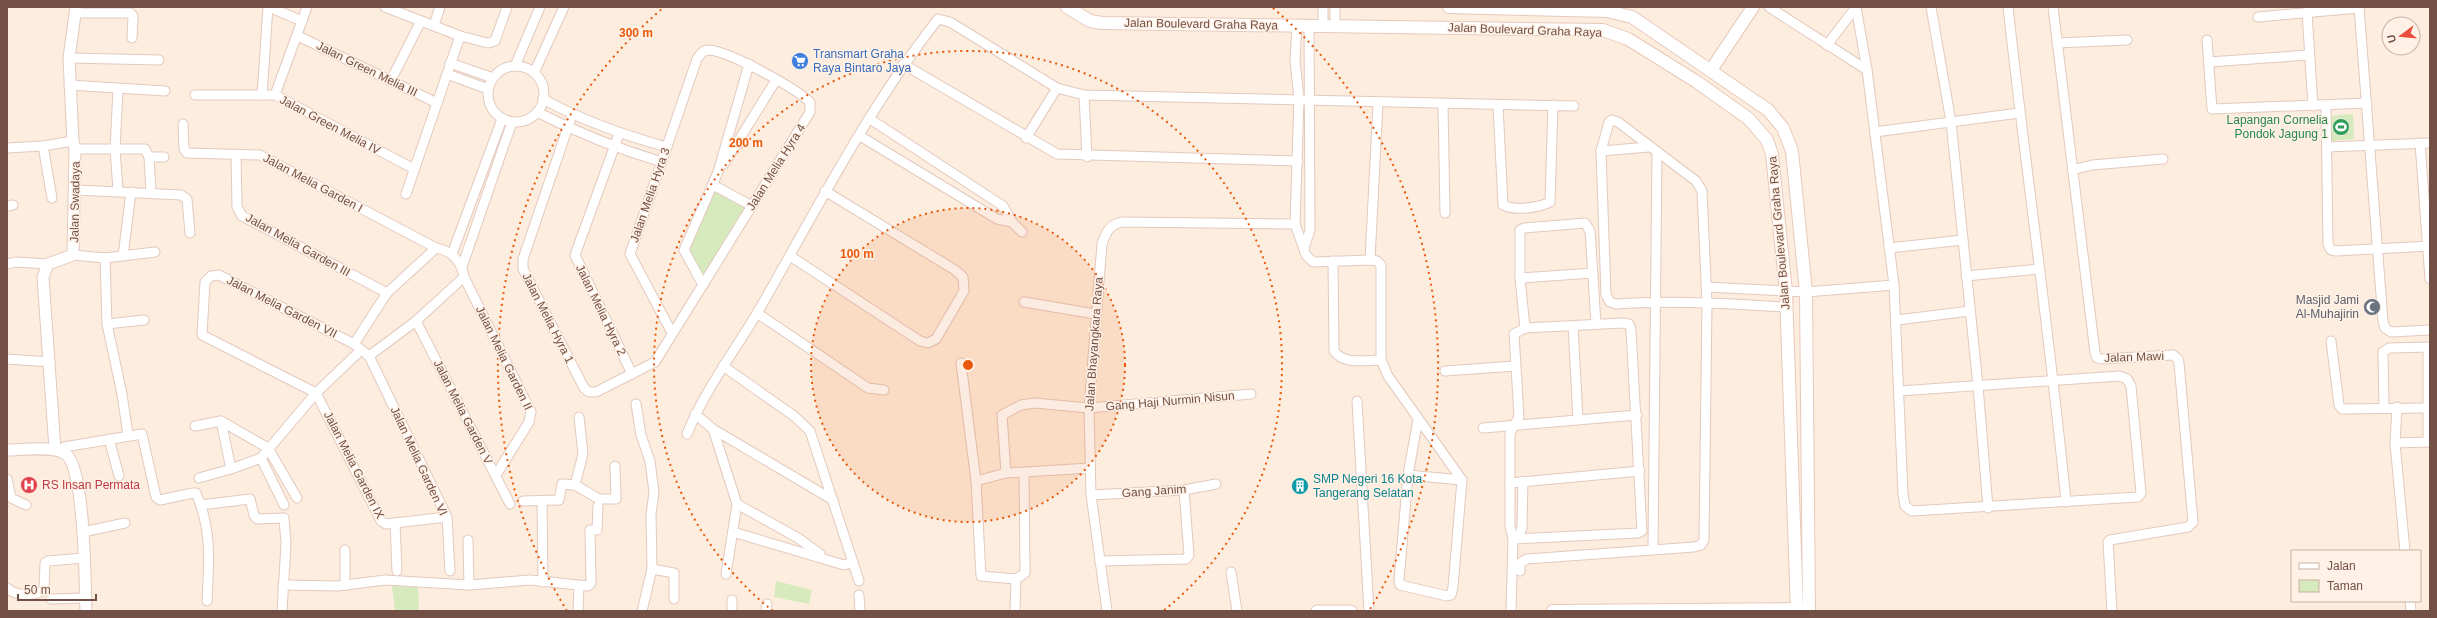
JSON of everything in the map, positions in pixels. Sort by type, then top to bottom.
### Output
[{"type":"main road","name":"Jalan Boulevard Graha Raya","points":[[1067,7],[1090,21],[1102,23],[1603,30],[1628,39],[1697,82],[1743,114],[1759,129],[1767,140],[1772,154],[1786,292],[1804,610]]},
{"type":"main road","name":"Jalan Boulevard Graha Raya","points":[[1449,7],[1607,11],[1632,17],[1768,110],[1783,128],[1792,151],[1806,292],[1804,610]]},
{"type":"main road","points":[[1711,70],[1754,7]]},
{"type":"main road","points":[[1554,611],[1804,610]]},
{"type":"street","points":[[262,95],[268,7],[302,21]]},
{"type":"street","points":[[275,95],[298,36],[307,7]]},
{"type":"street","points":[[385,7],[460,36],[488,43],[495,41],[507,7]]},
{"type":"street","points":[[434,25],[440,7]]},
{"type":"street","points":[[514,66],[540,7]]},
{"type":"street","points":[[534,73],[564,7]]},
{"type":"street","points":[[1323,7],[1329,25]]},
{"type":"street","points":[[1329,25],[1335,7]]},
{"type":"street","points":[[1769,7],[1867,70]]},
{"type":"street","points":[[1827,45],[1856,7]]},
{"type":"street","points":[[1856,7],[1867,70],[1894,285],[1897,320],[1899,391],[1903,494],[1908,509],[1912,511],[1988,508],[2138,497],[2141,493],[2131,386],[2127,379],[2119,376],[1899,391]]},
{"type":"street","points":[[1931,7],[1951,122],[1978,386],[1988,508]]},
{"type":"street","points":[[2008,7],[2019,113],[2054,381],[2066,502]]},
{"type":"street","name":"Jalan Mawi","points":[[2053,7],[2095,353],[2097,358],[2173,355],[2178,359],[2179,363],[2193,522],[2188,527],[2112,538],[2109,541],[2112,611]]},
{"type":"street","points":[[2258,17],[2359,7],[2383,321],[2385,328],[2391,332],[2430,330]]},
{"type":"street","points":[[75,10],[130,13],[133,16],[132,38]]},
{"type":"street","name":"Jalan Swadaya","points":[[48,264],[73,255],[76,190],[69,85],[69,58],[75,10]]},
{"type":"street","points":[[2307,12],[2313,106]]},
{"type":"street","points":[[687,434],[695,414],[723,366],[757,313],[825,191],[903,64],[938,19],[950,22],[1057,88],[1084,96],[1299,99],[1378,104],[1498,104],[1574,106]]},
{"type":"street","points":[[391,80],[421,21]]},
{"type":"street","points":[[1297,25],[1295,60],[1299,99],[1295,224],[1306,255],[1313,262],[1370,260],[1377,261],[1381,265],[1381,360],[1388,376],[1462,480],[1451,596],[1400,585],[1399,576],[1408,476],[1418,419]]},
{"type":"street","points":[[1304,248],[1310,230],[1310,25]]},
{"type":"street","name":"Jalan Green Melia III","points":[[298,36],[437,103]]},
{"type":"street","points":[[406,194],[460,36]]},
{"type":"street","points":[[2057,44],[2128,40]]},
{"type":"street","points":[[2207,40],[2212,109],[2367,103]]},
{"type":"street","name":"Jalan Melia Hyra 4","points":[[672,333],[810,112],[810,102],[801,94],[749,64],[709,50],[702,52]]},
{"type":"street","name":"Jalan Melia Hyra 3","points":[[672,333],[630,254],[697,59],[702,52]]},
{"type":"street","points":[[2209,62],[2310,55]]},
{"type":"street","points":[[69,58],[158,60]]},
{"type":"street","points":[[450,63],[493,78]]},
{"type":"street","points":[[718,172],[749,64]]},
{"type":"street","points":[[903,64],[1026,138],[1057,154],[1298,161]]},
{"type":"street","points":[[514,66],[522,67],[534,73],[542,85],[543,99],[537,112],[526,120],[512,122],[502,119],[490,106],[488,89],[493,78],[502,69],[514,66]]},
{"type":"street","points":[[447,74],[488,89]]},
{"type":"street","points":[[702,285],[684,250],[718,172],[776,80]]},
{"type":"street","points":[[69,85],[165,91]]},
{"type":"street","points":[[1026,138],[1057,88]]},
{"type":"street","points":[[118,89],[115,149],[118,191]]},
{"type":"street","name":"Jalan Green Melia IV","points":[[195,95],[275,95],[414,169]]},
{"type":"street","points":[[1084,96],[1087,156]]},
{"type":"street","points":[[543,99],[572,115],[619,134],[667,147]]},
{"type":"street","points":[[1370,260],[1378,104]]},
{"type":"street","points":[[1443,104],[1444,213]]},
{"type":"street","points":[[1498,104],[1503,204],[1508,208],[1542,206],[1550,202],[1553,105]]},
{"type":"street","points":[[2326,105],[2328,244],[2331,250],[2336,252],[2429,246]]},
{"type":"street","points":[[537,112],[568,128],[614,148],[662,162]]},
{"type":"street","points":[[1875,132],[2019,113]]},
{"type":"street","name":"Jalan Melia Hyra 1","points":[[572,115],[523,259],[523,269],[584,388],[589,392],[596,392],[655,362],[672,333]]},
{"type":"street","points":[[354,344],[387,294],[436,248],[452,254],[502,119]]},
{"type":"street","points":[[870,120],[1003,206],[1012,222],[1022,232]]},
{"type":"street","points":[[1520,571],[1520,564],[1527,559],[1653,548],[1697,546],[1704,540],[1707,303],[1702,191],[1696,181],[1649,147],[1618,122],[1612,120],[1609,122],[1601,151],[1606,295],[1610,302],[1616,304],[1655,301],[1707,303],[1786,307]]},
{"type":"street","points":[[369,356],[416,321],[463,272],[512,122]]},
{"type":"street","name":"Jalan Melia Garden I","points":[[183,124],[184,149],[187,153],[256,154],[265,157],[436,248]]},
{"type":"street","name":"Jalan Melia Hyra 2","points":[[619,134],[575,255],[632,374]]},
{"type":"street","points":[[860,136],[997,219],[1012,222]]},
{"type":"street","points":[[2327,147],[2430,142]]},
{"type":"street","points":[[2420,143],[2429,246],[2430,279]]},
{"type":"street","points":[[7,148],[74,145],[115,149],[145,149],[149,157],[151,193]]},
{"type":"street","points":[[43,146],[52,198]]},
{"type":"street","points":[[1601,151],[1649,147]]},
{"type":"street","points":[[1653,548],[1657,152]]},
{"type":"street","name":"Jalan Melia Garden III","points":[[236,154],[237,207],[242,216],[387,294]]},
{"type":"street","points":[[149,157],[164,157]]},
{"type":"street","points":[[2072,170],[2092,165],[2163,159]]},
{"type":"street","points":[[712,185],[752,206]]},
{"type":"street","points":[[76,190],[181,195],[187,199],[190,233]]},
{"type":"street","points":[[790,256],[920,341],[928,343],[936,339],[964,291],[963,277],[955,270],[825,191]]},
{"type":"street","points":[[123,256],[131,192]]},
{"type":"street","name":"Jalan Bhayangkara Raya","points":[[1107,611],[1092,495],[1089,408],[1095,314],[1102,244],[1107,230],[1113,224],[1122,222],[1295,224]]},
{"type":"street","points":[[1524,328],[1520,278],[1520,230],[1524,228],[1586,223],[1590,231],[1596,324]]},
{"type":"street","points":[[1889,248],[1963,240]]},
{"type":"street","points":[[73,255],[105,258],[155,252]]},
{"type":"street","name":"Jalan Melia Garden II","points":[[452,254],[463,272],[531,412],[530,422],[496,475]]},
{"type":"street","points":[[105,258],[106,324],[122,394],[128,435]]},
{"type":"street","points":[[1333,261],[1334,350],[1339,358],[1348,361],[1381,360]]},
{"type":"street","points":[[7,264],[16,262],[48,264],[43,277],[43,295],[58,451]]},
{"type":"street","points":[[1966,276],[2040,269]]},
{"type":"street","points":[[1520,278],[1593,273]]},
{"type":"street","name":"Jalan Melia Garden VII","points":[[316,393],[202,335],[206,282],[210,278],[219,275],[354,344],[369,356]]},
{"type":"street","points":[[1706,287],[1806,292],[1894,285]]},
{"type":"street","points":[[1024,302],[1095,314]]},
{"type":"street","points":[[1897,320],[1970,311]]},
{"type":"street","points":[[757,313],[868,388],[884,390]]},
{"type":"street","points":[[106,324],[144,320]]},
{"type":"street","name":"Jalan Melia Garden V","points":[[416,321],[510,504]]},
{"type":"street","points":[[1596,324],[1628,324],[1631,330],[1637,415],[1642,531],[1638,534],[1516,538],[1510,526],[1510,433],[1513,425],[1519,417],[1514,334],[1524,328],[1596,324]]},
{"type":"street","points":[[1573,326],[1578,419]]},
{"type":"street","points":[[2331,341],[2339,405],[2342,409],[2397,407],[2428,408]]},
{"type":"street","points":[[2384,408],[2383,352],[2389,348],[2429,348],[2429,442],[2395,443]]},
{"type":"street","points":[[199,478],[231,469],[261,458],[316,393],[361,350]]},
{"type":"street","name":"Jalan Melia Garden VI","points":[[369,356],[447,517],[450,572]]},
{"type":"street","points":[[7,359],[50,362]]},
{"type":"street","points":[[961,363],[976,481],[981,576],[1016,579],[1025,573],[1024,473]]},
{"type":"street","points":[[723,366],[794,416],[810,431],[860,582]]},
{"type":"street","points":[[1445,371],[1515,366]]},
{"type":"street","name":"Jalan Melia Garden IX","points":[[316,393],[381,521],[386,524],[447,517]]},
{"type":"street","name":"Gang Haji Nurmin Nisun","points":[[1006,473],[1002,415],[1021,405],[1034,402],[1089,408],[1251,394]]},
{"type":"street","points":[[1357,401],[1369,611]]},
{"type":"street","points":[[636,404],[641,435],[650,462],[654,492],[651,515],[652,569],[642,611]]},
{"type":"street","points":[[2397,407],[2395,443],[2405,550]]},
{"type":"street","points":[[695,414],[713,429],[833,500]]},
{"type":"street","points":[[1483,428],[1637,415]]},
{"type":"street","points":[[575,485],[583,454],[579,417]]},
{"type":"street","points":[[221,421],[231,469]]},
{"type":"street","points":[[195,426],[221,421],[268,448],[297,498]]},
{"type":"street","points":[[713,429],[737,504],[726,574]]},
{"type":"street","points":[[58,451],[64,447],[128,435],[142,434],[158,499],[196,493],[201,505],[210,544],[207,601]]},
{"type":"street","points":[[110,439],[119,476]]},
{"type":"street","points":[[7,450],[58,451],[67,455],[72,464],[77,483],[83,532],[86,611]]},
{"type":"street","points":[[261,458],[284,505]]},
{"type":"street","points":[[523,502],[559,500],[562,484],[575,485],[599,499],[616,499],[615,466]]},
{"type":"street","points":[[976,481],[1006,473],[1090,468]]},
{"type":"street","points":[[1510,483],[1640,471]]},
{"type":"street","points":[[1408,476],[1462,480]]},
{"type":"street","points":[[7,479],[11,498],[26,505]]},
{"type":"street","points":[[1511,611],[1516,538],[1522,528],[1523,482]]},
{"type":"street","name":"Gang Janim","points":[[1092,495],[1184,490],[1216,484]]},
{"type":"street","points":[[1100,561],[1186,559],[1189,555],[1184,490]]},
{"type":"street","points":[[201,505],[228,500],[250,499],[257,519],[284,518],[286,543],[282,611]]},
{"type":"street","points":[[542,501],[543,582]]},
{"type":"street","points":[[737,504],[798,538],[826,558]]},
{"type":"street","points":[[283,585],[345,585],[385,580],[469,585],[530,580],[588,586],[591,583],[590,530],[597,530],[598,506]]},
{"type":"street","points":[[1510,512],[1523,511]]},
{"type":"street","points":[[83,532],[125,523]]},
{"type":"street","points":[[395,523],[397,571]]},
{"type":"street","points":[[733,532],[826,558],[844,565],[854,562]]},
{"type":"street","points":[[468,540],[469,585]]},
{"type":"street","points":[[345,550],[345,585]]},
{"type":"street","points":[[7,588],[10,591],[25,594],[40,592],[44,589],[45,563],[48,561],[84,558]]},
{"type":"street","points":[[652,569],[674,573],[674,599]]},
{"type":"street","points":[[1232,572],[1237,611]]},
{"type":"street","points":[[1016,579],[1016,611]]},
{"type":"street","points":[[578,611],[579,586]]},
{"type":"street","points":[[859,595],[860,611]]},
{"type":"street","points":[[51,599],[85,598]]},
{"type":"street","points":[[732,600],[732,611]]},
{"type":"street","points":[[1317,611],[1351,611]]},
{"type":"green space","name":"Lapangan Cornelia Pondok Jagung 1","points":[[2353,114],[2354,139],[2330,141],[2329,116]]},
{"type":"green space","points":[[714,190],[748,206],[706,272],[702,274],[689,250]]},
{"type":"green space","points":[[776,581],[812,590],[809,604],[774,597]]},
{"type":"green space","points":[[392,586],[418,587],[419,611],[395,611]]},
{"type":"place","name":"Transmart Graha Raya Bintaro Jaya","points":[[800,61]]},
{"type":"place","name":"Lapangan Cornelia Pondok Jagung 1","points":[[2341,127]]},
{"type":"place","name":"Masjid Jami Al-Muhajirin","points":[[2372,307]]},
{"type":"place","name":"RS Insan Permata","points":[[29,485]]},
{"type":"place","name":"SMP Negeri 16 Kota Tangerang Selatan","points":[[1300,486]]}]
